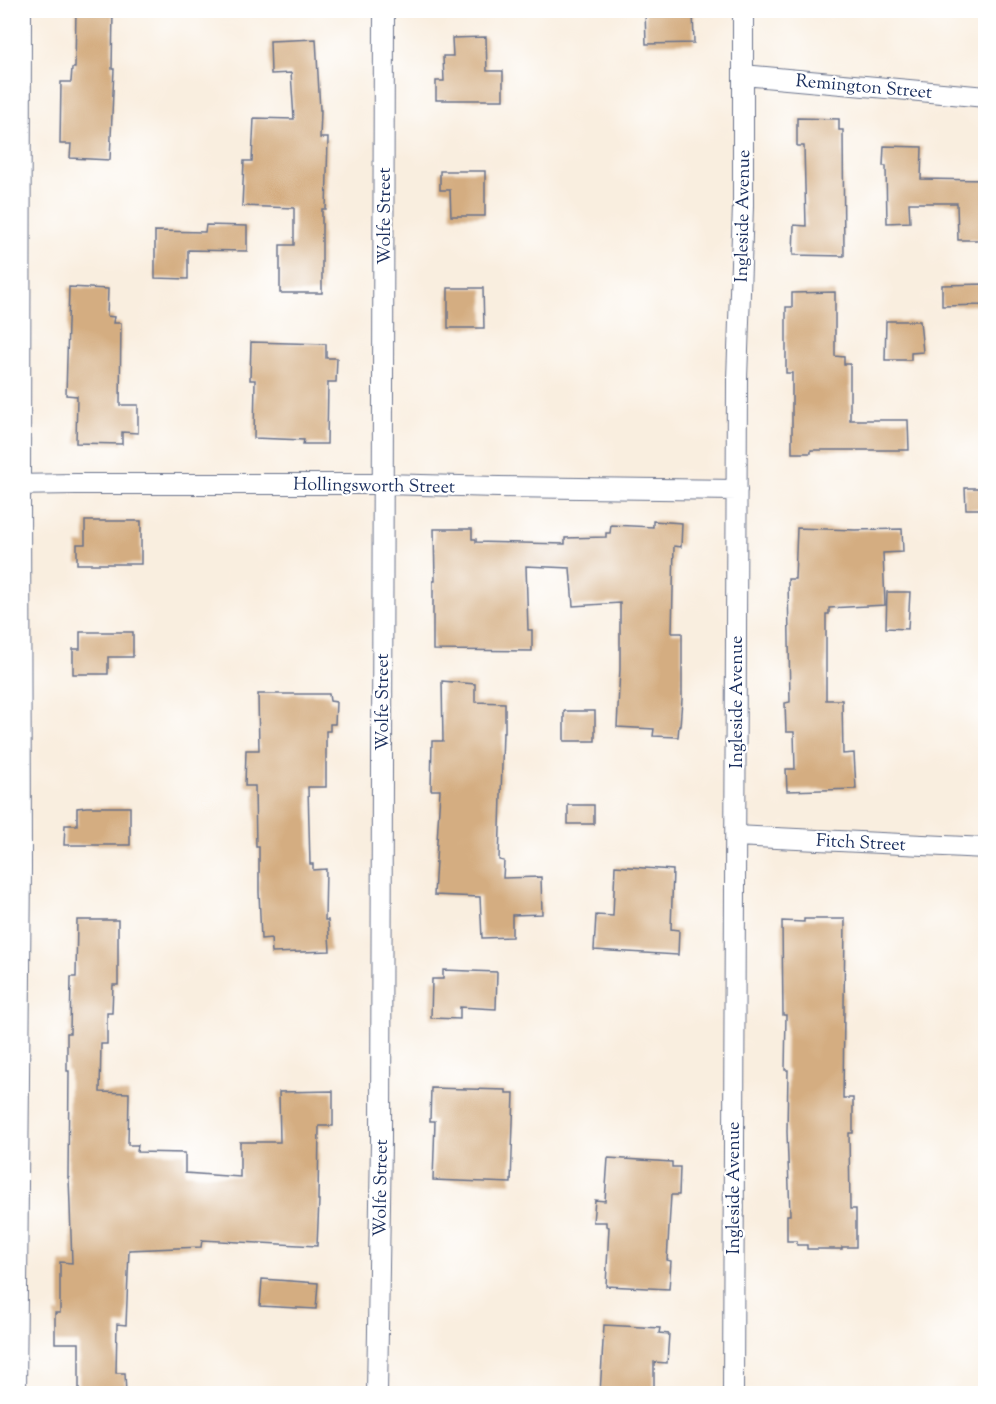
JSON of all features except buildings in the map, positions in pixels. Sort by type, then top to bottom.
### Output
[{"type":"street","points":[[16,1394],[21,867],[15,485],[21,10]]},
{"type":"street","name":"Wolfe Street","points":[[377,1394],[381,1128],[384,10]]},
{"type":"street","name":"Ingleside Avenue","points":[[733,1394],[736,490],[743,207],[743,10]]},
{"type":"street","name":"Remington Street","points":[[743,75],[986,97]]},
{"type":"street","name":"Hollingsworth Street","points":[[15,485],[383,484],[498,488],[736,490]]},
{"type":"street","name":"Fitch Street","points":[[736,836],[986,848]]}]
